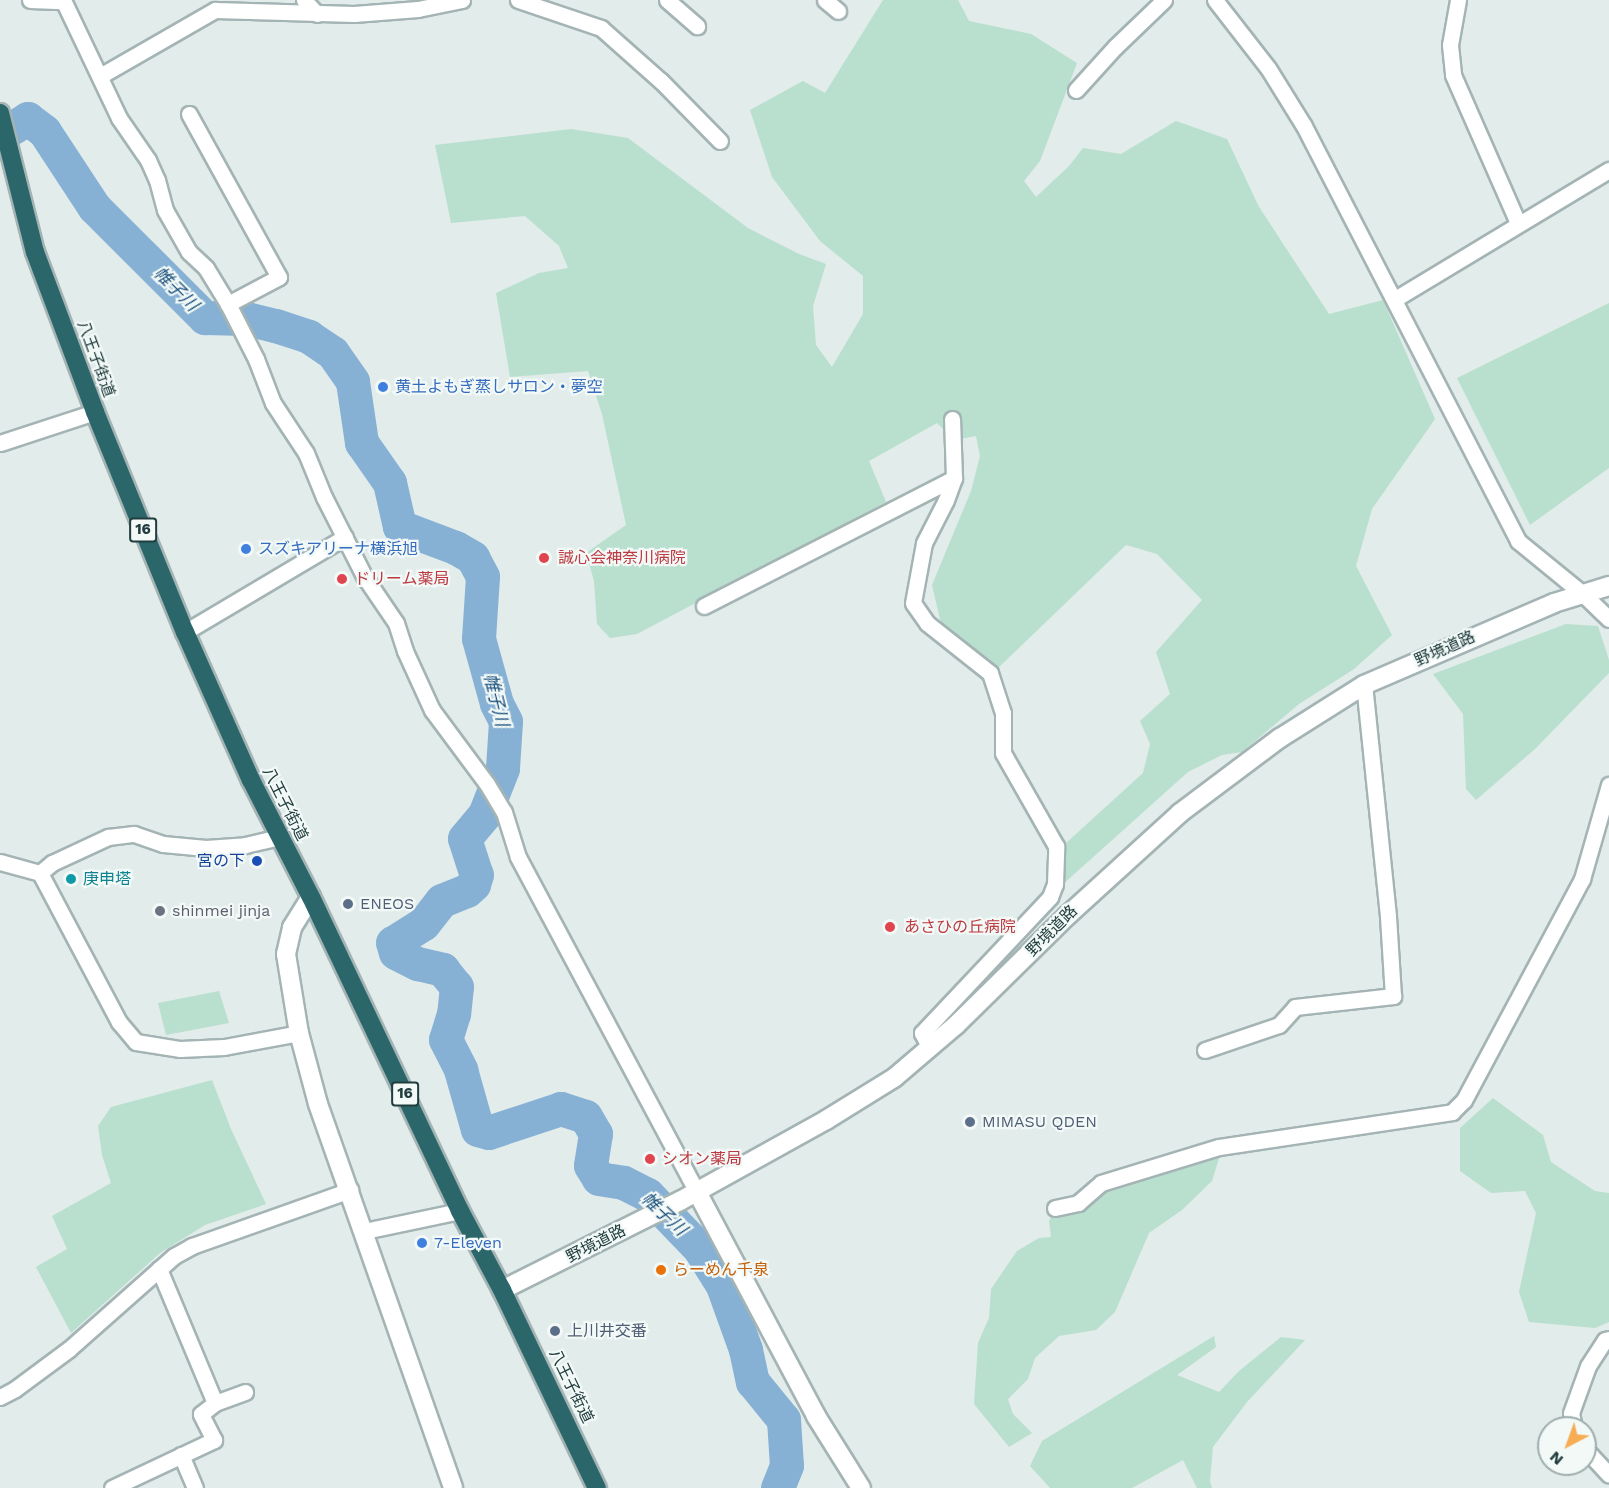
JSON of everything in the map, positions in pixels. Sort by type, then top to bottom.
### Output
[{"type":"highway","name":"八王子街道","points":[[1,117],[35,252],[95,412],[185,632],[279,837],[311,897],[460,1211],[502,1290],[597,1488]]},
{"type":"street","points":[[30,0],[63,1],[119,118],[148,160],[157,180],[165,210],[189,252],[206,268],[228,304],[273,403],[306,453],[364,576],[396,622],[405,651],[432,710],[487,784],[504,812],[518,857],[816,1416],[861,1488]]},
{"type":"street","points":[[304,0],[317,14]]},
{"type":"street","points":[[100,76],[215,10],[317,14],[418,9],[462,0]]},
{"type":"street","points":[[518,0],[602,28],[661,81],[720,141]]},
{"type":"street","points":[[667,0],[697,26]]},
{"type":"street","points":[[825,0],[838,11]]},
{"type":"street","points":[[1076,90],[1115,47],[1164,0]]},
{"type":"street","points":[[1215,0],[1268,68],[1304,126],[1518,541],[1583,594],[1609,619]]},
{"type":"street","points":[[1458,0],[1450,45],[1453,75],[1518,223]]},
{"type":"street","points":[[189,114],[279,277],[228,304]]},
{"type":"street","points":[[1395,299],[1609,170]]},
{"type":"street","points":[[0,443],[95,412]]},
{"type":"street","points":[[930,1048],[922,1033],[1050,897],[1055,884],[1056,846],[1003,753],[1003,713],[990,673],[927,623],[913,603],[924,543],[946,500],[954,478],[952,419]]},
{"type":"street","points":[[704,606],[954,478]]},
{"type":"street","points":[[185,632],[345,537]]},
{"type":"street","name":"野境道路","points":[[502,1290],[680,1201],[866,1097],[930,1048],[1068,915],[1180,813],[1280,738],[1365,685],[1483,632],[1609,586]]},
{"type":"street","points":[[1205,1050],[1279,1025],[1295,1007],[1393,996],[1389,916],[1365,685]]},
{"type":"street","points":[[1055,1208],[1078,1203],[1101,1183],[1219,1147],[1452,1112],[1464,1100],[1582,879],[1609,784]]},
{"type":"street","points":[[40,873],[52,863],[108,837],[134,834],[163,844],[206,848],[245,845],[279,837]]},
{"type":"street","points":[[0,862],[40,873],[119,1022],[136,1042],[180,1049],[202,1048],[299,1033]]},
{"type":"street","points":[[311,897],[292,928],[286,954],[299,1033],[318,1104],[453,1488]]},
{"type":"street","points":[[0,1396],[15,1389],[69,1349],[159,1269],[192,1246],[350,1190]]},
{"type":"street","points":[[364,1232],[460,1211]]},
{"type":"street","points":[[159,1269],[215,1402]]},
{"type":"street","points":[[1572,1416],[1588,1366],[1605,1340],[1609,1339]]},
{"type":"street","points":[[112,1488],[214,1440],[201,1414],[215,1402],[245,1392]]},
{"type":"street","points":[[181,1455],[195,1488]]},
{"type":"street","points":[[1597,1462],[1609,1475]]},
{"type":"green space","points":[[883,0],[958,0],[969,21],[1031,34],[1077,63],[1040,161],[1024,181],[1036,197],[1069,166],[1083,148],[1121,154],[1176,121],[1227,139],[1259,207],[1329,314],[1383,300],[1435,419],[1372,509],[1356,566],[1392,635],[1354,669],[1299,704],[1242,752],[1222,755],[1188,772],[1062,885],[1065,844],[1143,773],[1150,744],[1140,721],[1170,694],[1156,652],[1202,600],[1157,554],[1126,545],[997,669],[942,628],[932,585],[971,491],[980,456],[976,436],[954,440],[937,423],[869,461],[886,502],[637,634],[610,638],[597,624],[594,581],[586,553],[626,525],[602,414],[588,371],[510,377],[496,293],[539,273],[568,268],[559,246],[525,216],[451,223],[435,145],[571,129],[628,138],[748,228],[799,254],[826,264],[813,306],[816,345],[832,367],[863,314],[863,276],[820,241],[772,177],[750,110],[803,81],[825,93]]},
{"type":"green space","points":[[1609,303],[1609,468],[1530,525],[1457,378]]},
{"type":"green space","points":[[1566,624],[1598,626],[1609,660],[1609,673],[1535,749],[1476,800],[1466,789],[1463,714],[1433,674]]},
{"type":"green space","points":[[219,991],[229,1023],[166,1035],[158,1003]]},
{"type":"green space","points":[[212,1080],[231,1129],[266,1204],[205,1225],[160,1253],[71,1333],[36,1267],[67,1249],[52,1216],[111,1183],[102,1155],[98,1126],[111,1107]]},
{"type":"green space","points":[[1493,1098],[1543,1135],[1551,1162],[1595,1191],[1609,1193],[1609,1322],[1595,1328],[1529,1322],[1519,1292],[1536,1213],[1525,1191],[1491,1193],[1460,1171],[1460,1128]]},
{"type":"green space","points":[[1220,1155],[1212,1181],[1182,1210],[1149,1233],[1115,1312],[1096,1330],[1059,1336],[1035,1358],[1028,1379],[1008,1399],[1013,1414],[1032,1433],[1009,1447],[974,1404],[978,1343],[989,1318],[991,1289],[1017,1251],[1039,1238],[1051,1237],[1049,1221],[1053,1215],[1096,1200],[1105,1191]]},
{"type":"green space","points":[[1214,1336],[1216,1347],[1177,1375],[1219,1392],[1239,1371],[1281,1337],[1305,1340],[1247,1402],[1213,1447],[1210,1481],[1212,1488],[1197,1488],[1183,1460],[1132,1488],[1050,1488],[1030,1466],[1042,1441]]},
{"type":"waterway","name":"帷子川","points":[[0,136],[28,119],[45,132],[95,208],[205,318],[247,319],[276,326],[309,337],[333,353],[353,382],[362,443],[390,483],[400,527],[456,548],[473,558],[483,577],[479,639],[497,704],[506,722],[503,769],[485,815],[465,839],[477,875],[474,885],[467,891],[442,901],[424,924],[393,943],[396,953],[418,964],[443,970],[457,987],[454,1014],[446,1040],[461,1070],[478,1130],[489,1133],[561,1109],[586,1117],[596,1134],[591,1166],[599,1179],[624,1183],[648,1195],[700,1249],[723,1286],[746,1350],[753,1382],[784,1420],[787,1466],[778,1488]]},
{"type":"place","name":"黄土よもぎ蒸しサロン・夢空","points":[[383,387]]},
{"type":"place","name":"スズキアリーナ横浜旭","points":[[246,549]]},
{"type":"place","name":"誠心会神奈川病院","points":[[544,558]]},
{"type":"place","name":"ドリーム薬局","points":[[342,579]]},
{"type":"place","name":"宮の下","points":[[257,861]]},
{"type":"place","name":"庚申塔","points":[[71,879]]},
{"type":"place","name":"ENEOS","points":[[348,904]]},
{"type":"place","name":"shinmei jinja","points":[[160,911]]},
{"type":"place","name":"あさひの丘病院","points":[[890,927]]},
{"type":"place","name":"MIMASU QDEN","points":[[970,1122]]},
{"type":"place","name":"シオン薬局","points":[[650,1159]]},
{"type":"place","name":"7-Eleven","points":[[422,1243]]},
{"type":"place","name":"らーめん千泉","points":[[661,1270]]},
{"type":"place","name":"上川井交番","points":[[555,1331]]}]
